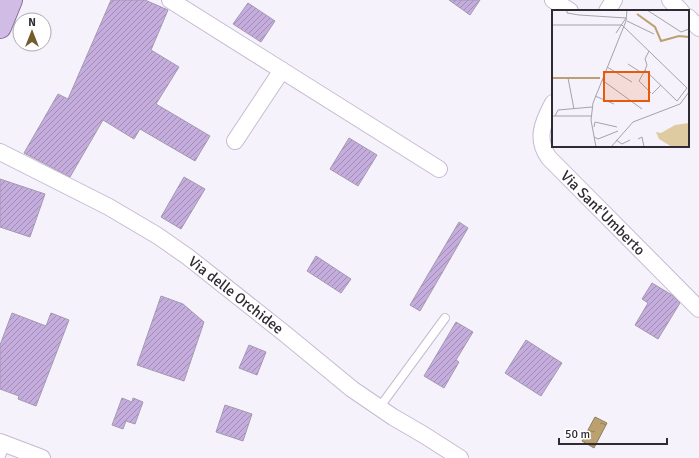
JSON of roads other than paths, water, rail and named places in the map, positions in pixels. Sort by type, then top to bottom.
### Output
[{"type":"main road","points":[[0,27],[11,0]]},
{"type":"street","points":[[170,0],[439,169]]},
{"type":"street","points":[[553,0],[568,10]]},
{"type":"street","points":[[608,10],[614,0]]},
{"type":"street","points":[[670,0],[680,10]]},
{"type":"street","points":[[689,18],[699,28]]},
{"type":"street","points":[[235,141],[282,70]]},
{"type":"street","name":"Via Sant'Umberto","points":[[552,105],[545,117],[541,133],[543,148],[549,158],[699,309]]},
{"type":"street","name":"Via delle Orchidee","points":[[0,152],[90,197],[158,236],[188,257],[352,389],[379,408],[460,458]]},
{"type":"street","points":[[2,448],[42,458]]},
{"type":"lane","points":[[379,408],[445,318]]},
{"type":"water","points":[[595,417],[607,423],[594,448],[582,441]]}]
